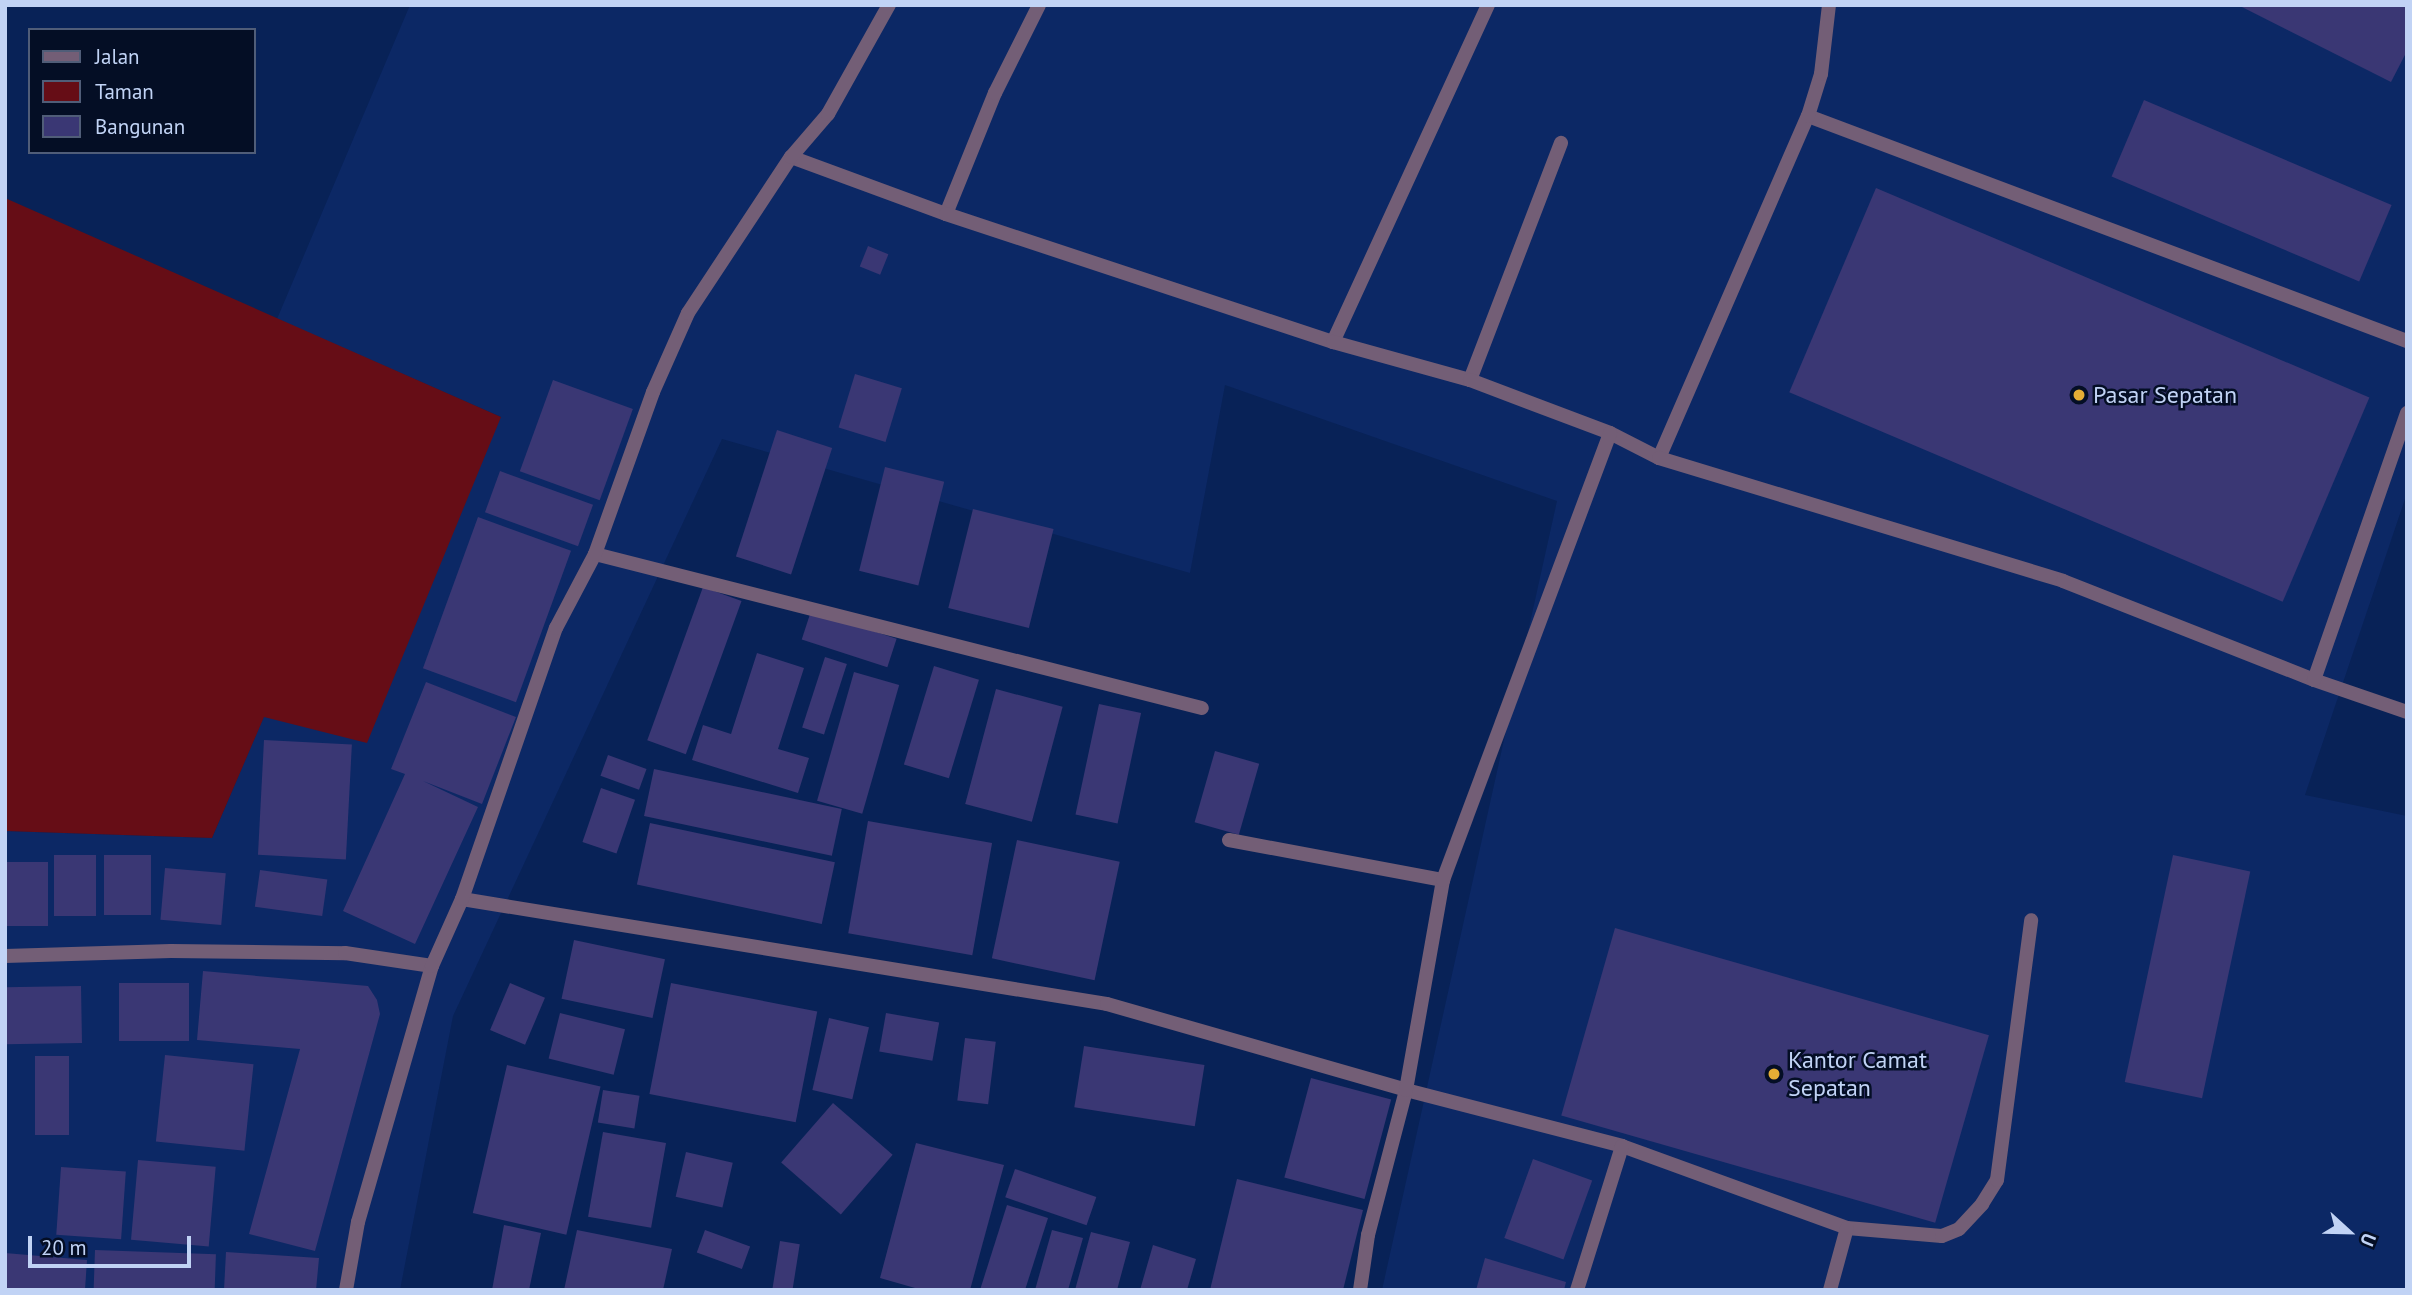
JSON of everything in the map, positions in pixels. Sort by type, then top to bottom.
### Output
[{"type":"street","points":[[346,1290],[362,1209],[432,966],[462,899],[556,628],[595,554],[653,392],[688,313],[791,157],[828,114],[889,5]]},
{"type":"street","points":[[946,214],[995,93],[1039,5]]},
{"type":"street","points":[[1333,342],[1488,5]]},
{"type":"street","points":[[1659,458],[1808,116],[1821,74],[1829,5]]},
{"type":"street","points":[[1808,116],[2407,341]]},
{"type":"street","points":[[1470,380],[1561,143]]},
{"type":"street","points":[[791,157],[946,214],[1333,342],[1470,380],[1610,433],[1659,458],[2063,581],[2314,680],[2407,712]]},
{"type":"street","points":[[2314,680],[2407,414]]},
{"type":"street","points":[[1360,1290],[1368,1235],[1406,1090],[1443,880],[1610,433]]},
{"type":"street","points":[[595,554],[1202,708]]},
{"type":"street","points":[[1229,840],[1443,880]]},
{"type":"street","points":[[462,899],[1107,1004],[1406,1090],[1622,1146],[1847,1228],[1942,1236],[1959,1229],[1982,1204],[1997,1180],[2031,920]]},
{"type":"street","points":[[5,956],[171,951],[345,953],[432,966]]},
{"type":"street","points":[[1577,1290],[1622,1146]]},
{"type":"street","points":[[1830,1290],[1847,1228]]},
{"type":"shaded area","points":[[410,5],[2407,5],[2407,493],[2305,795],[2407,816],[2407,1290],[1382,1290],[1557,501],[1225,385],[1190,573],[722,439],[453,1016],[400,1290],[5,1290],[5,831],[212,838],[264,716],[501,417],[277,319]]},
{"type":"green space","points":[[5,198],[501,417],[367,743],[264,717],[212,838],[5,831]]},
{"type":"building","points":[[2238,5],[2407,5],[2407,51],[2391,82]]},
{"type":"building","points":[[2144,100],[2392,205],[2359,282],[2112,176]]},
{"type":"building","name":"Pasar Sepatan","points":[[1876,188],[2369,397],[2283,602],[1789,392]]},
{"type":"building","points":[[868,246],[888,254],[880,275],[860,266]]},
{"type":"building","points":[[855,374],[902,388],[885,442],[839,428]]},
{"type":"building","points":[[553,380],[633,409],[600,500],[520,471]]},
{"type":"building","points":[[777,430],[832,448],[791,574],[736,556]]},
{"type":"building","points":[[885,467],[944,482],[918,586],[859,571]]},
{"type":"building","points":[[500,471],[593,505],[578,546],[485,512]]},
{"type":"building","points":[[973,509],[1054,529],[1029,628],[948,608]]},
{"type":"building","points":[[478,517],[571,551],[516,702],[423,668]]},
{"type":"building","points":[[703,587],[742,601],[686,754],[647,740]]},
{"type":"building","points":[[811,611],[897,639],[887,667],[802,640]]},
{"type":"building","points":[[757,653],[804,668],[778,749],[809,758],[798,793],[692,760],[703,725],[731,734]]},
{"type":"building","points":[[825,657],[847,664],[824,734],[802,727]]},
{"type":"building","points":[[934,666],[979,680],[949,778],[904,764]]},
{"type":"building","points":[[854,672],[899,685],[862,814],[817,801]]},
{"type":"building","points":[[426,682],[516,717],[482,804],[423,781],[478,807],[415,944],[343,911],[405,774],[391,769]]},
{"type":"building","points":[[996,689],[1063,707],[1032,822],[965,804]]},
{"type":"building","points":[[1099,704],[1141,713],[1118,823],[1076,815]]},
{"type":"building","points":[[264,740],[352,745],[346,859],[258,855]]},
{"type":"building","points":[[1215,751],[1259,764],[1239,835],[1195,822]]},
{"type":"building","points":[[608,755],[647,769],[639,790],[600,776]]},
{"type":"building","points":[[654,769],[842,809],[832,856],[644,816]]},
{"type":"building","points":[[601,788],[635,800],[616,854],[582,842]]},
{"type":"building","points":[[868,821],[992,843],[972,955],[848,933]]},
{"type":"building","points":[[650,823],[835,862],[822,924],[637,885]]},
{"type":"building","points":[[1017,840],[1120,862],[1095,980],[992,958]]},
{"type":"building","points":[[54,855],[96,855],[96,916],[54,916]]},
{"type":"building","points":[[104,855],[151,855],[151,915],[104,915]]},
{"type":"building","points":[[2173,855],[2250,871],[2202,1098],[2125,1082]]},
{"type":"building","points":[[5,862],[48,862],[48,926],[5,926]]},
{"type":"building","points":[[165,868],[226,873],[221,925],[160,920]]},
{"type":"building","points":[[260,870],[327,879],[322,916],[255,907]]},
{"type":"building","name":"Kantor Camat Sepatan","points":[[1615,928],[1989,1035],[1935,1223],[1561,1115]]},
{"type":"building","points":[[574,940],[665,959],[652,1018],[562,999]]},
{"type":"building","points":[[203,971],[368,986],[377,1000],[380,1014],[315,1251],[249,1234],[300,1049],[197,1040]]},
{"type":"building","points":[[119,983],[189,983],[189,1041],[119,1041]]},
{"type":"building","points":[[510,983],[545,998],[525,1045],[490,1030]]},
{"type":"building","points":[[671,983],[817,1011],[796,1122],[649,1094]]},
{"type":"building","points":[[81,986],[82,1043],[6,1044],[5,987]]},
{"type":"building","points":[[560,1013],[625,1029],[614,1075],[549,1059]]},
{"type":"building","points":[[886,1013],[939,1022],[932,1061],[879,1051]]},
{"type":"building","points":[[829,1018],[869,1027],[852,1099],[812,1090]]},
{"type":"building","points":[[965,1038],[996,1042],[988,1104],[957,1101]]},
{"type":"building","points":[[1084,1046],[1204,1065],[1195,1126],[1074,1107]]},
{"type":"building","points":[[165,1055],[254,1064],[244,1151],[156,1142]]},
{"type":"building","points":[[35,1056],[69,1056],[69,1135],[35,1135]]},
{"type":"building","points":[[507,1065],[601,1087],[566,1235],[473,1213]]},
{"type":"building","points":[[1311,1078],[1391,1099],[1365,1199],[1284,1177]]},
{"type":"building","points":[[603,1090],[640,1096],[634,1128],[598,1123]]},
{"type":"building","points":[[833,1103],[893,1155],[841,1214],[781,1163]]},
{"type":"building","points":[[603,1132],[666,1143],[651,1228],[588,1217]]},
{"type":"building","points":[[916,1143],[1004,1165],[970,1290],[922,1290],[880,1278]]},
{"type":"building","points":[[686,1152],[733,1163],[722,1208],[676,1197]]},
{"type":"building","points":[[1533,1159],[1592,1181],[1563,1259],[1504,1238]]},
{"type":"building","points":[[138,1160],[216,1167],[209,1246],[131,1240]]},
{"type":"building","points":[[61,1167],[126,1172],[121,1239],[56,1235]]},
{"type":"building","points":[[1015,1169],[1096,1197],[1087,1225],[1005,1197]]},
{"type":"building","points":[[1237,1179],[1363,1210],[1343,1290],[1210,1290]]},
{"type":"building","points":[[1007,1205],[1048,1218],[1025,1290],[980,1290]]},
{"type":"building","points":[[504,1225],[541,1233],[529,1290],[492,1290]]},
{"type":"building","points":[[577,1230],[672,1249],[663,1290],[564,1290]]},
{"type":"building","points":[[705,1230],[750,1246],[742,1269],[697,1253]]},
{"type":"building","points":[[1052,1230],[1083,1238],[1068,1290],[1035,1290]]},
{"type":"building","points":[[1091,1232],[1130,1242],[1117,1290],[1075,1290]]},
{"type":"building","points":[[780,1241],[800,1244],[792,1290],[772,1290]]},
{"type":"building","points":[[1153,1245],[1196,1259],[1187,1290],[1140,1290]]},
{"type":"building","points":[[95,1250],[216,1254],[215,1290],[94,1290]]},
{"type":"building","points":[[226,1252],[319,1258],[316,1290],[224,1290]]},
{"type":"building","points":[[5,1253],[87,1260],[85,1290],[5,1290]]},
{"type":"building","points":[[1485,1258],[1566,1282],[1564,1290],[1476,1290]]},
{"type":"place","name":"Pasar Sepatan","points":[[2079,395]]},
{"type":"place","name":"Kantor Camat Sepatan","points":[[1774,1074]]}]
